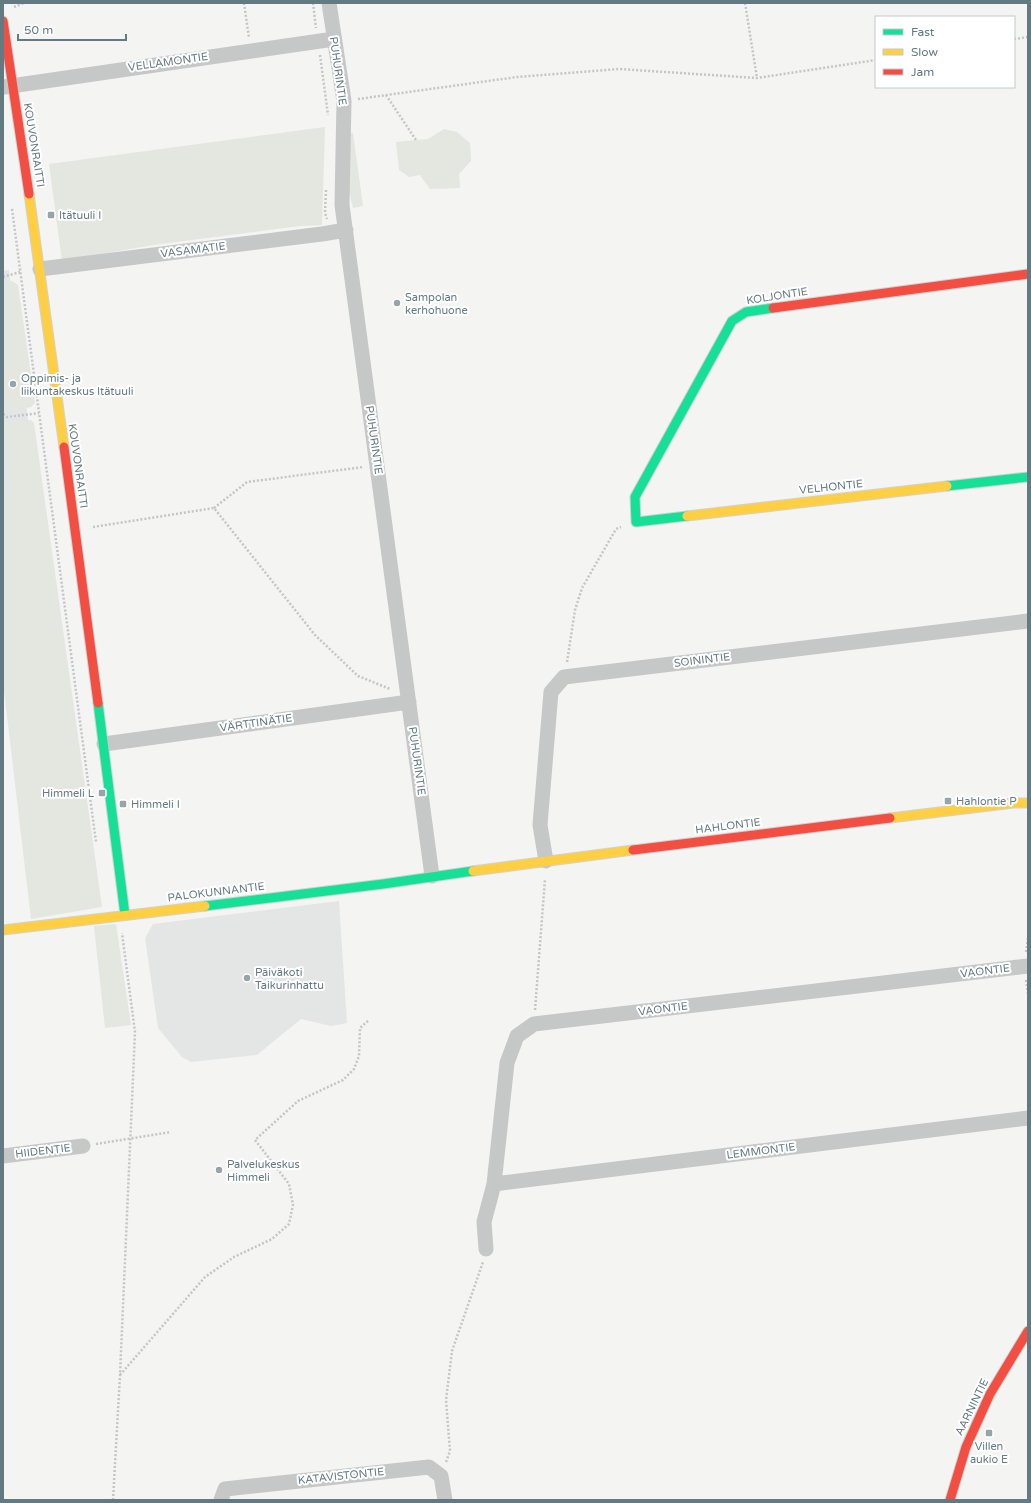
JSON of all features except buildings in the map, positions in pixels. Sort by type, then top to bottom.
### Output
[{"type":"street","name":"PUHURINTIE","points":[[329,3],[344,102],[342,206],[432,876]]},
{"type":"street","name":"KOUVONRAITTI","points":[[3,21],[7,86],[40,269],[104,744],[121,916]]},
{"type":"street","name":"VELLAMONTIE","points":[[7,86],[334,39]]},
{"type":"street","name":"VASAMATIE","points":[[40,269],[346,230]]},
{"type":"street","name":"KOLJONTIE","points":[[636,522],[635,497],[732,321],[746,312],[1028,274]]},
{"type":"street","name":"VELHONTIE","points":[[636,522],[1028,477]]},
{"type":"street","name":"SOININTIE","points":[[564,677],[1028,621]]},
{"type":"street","points":[[546,860],[540,825],[551,692],[564,677]]},
{"type":"street","name":"VÄRTTINÄTIE","points":[[104,744],[409,702]]},
{"type":"street","name":"HAHLONTIE","points":[[432,876],[546,860],[1006,804],[1028,803]]},
{"type":"street","name":"PALOKUNNANTIE","points":[[3,930],[432,876]]},
{"type":"street","name":"VAONTIE","points":[[486,1249],[484,1222],[494,1184],[508,1063],[517,1036],[534,1024],[1028,966]]},
{"type":"street","name":"LEMMONTIE","points":[[494,1184],[1028,1118]]},
{"type":"street","name":"HIIDENTIE","points":[[3,1156],[83,1146]]},
{"type":"street","name":"AARNINTIE","points":[[950,1500],[966,1447],[990,1394],[1028,1331]]},
{"type":"street","name":"KATAVISTONTIE","points":[[221,1500],[225,1489],[429,1467],[442,1476]]},
{"type":"street","points":[[442,1476],[445,1500]]},
{"type":"path","points":[[244,3],[251,50]]},
{"type":"path","points":[[745,3],[757,78]]},
{"type":"path","points":[[1015,40],[1028,37]]},
{"type":"path","points":[[326,103],[344,102],[517,77],[619,69],[757,78],[875,60]]},
{"type":"path","points":[[386,95],[416,140]]},
{"type":"path","points":[[11,202],[96,842]]},
{"type":"path","points":[[3,277],[20,272]]},
{"type":"path","points":[[3,414],[6,417],[39,413]]},
{"type":"path","points":[[75,530],[214,508],[247,482],[366,466]]},
{"type":"path","points":[[214,508],[315,636],[358,676],[396,692]]},
{"type":"path","points":[[564,677],[576,610],[582,588],[616,529],[636,522]]},
{"type":"path","points":[[534,1024],[546,860]]},
{"type":"path","points":[[113,1500],[135,1032],[121,916]]},
{"type":"path","points":[[120,1375],[205,1276],[234,1257],[272,1239],[288,1224],[293,1204],[289,1184],[255,1140],[298,1102],[343,1080],[354,1070],[359,1056],[360,1028],[369,1020]]},
{"type":"path","points":[[83,1146],[171,1132]]},
{"type":"path","points":[[442,1476],[450,1451],[446,1400],[452,1351],[486,1249]]},
{"type":"shaded area","points":[[325,127],[322,225],[300,226],[153,245],[62,261],[49,164]]},
{"type":"shaded area","points":[[444,129],[457,132],[470,143],[471,161],[459,174],[460,188],[430,189],[420,175],[409,177],[399,170],[396,142],[428,139]]},
{"type":"shaded area","points":[[349,133],[353,133],[363,206],[353,208],[347,183]]},
{"type":"shaded area","name":"Oppimis- ja liikuntakeskus Itätuuli","points":[[9,270],[38,498],[3,502],[3,271]]},
{"type":"shaded area","points":[[12,281],[18,285],[35,403],[31,407],[6,412],[3,409],[3,284]]},
{"type":"shaded area","points":[[31,420],[34,423],[102,907],[31,919],[3,682],[3,496],[13,494],[5,426],[7,423]]},
{"type":"shaded area","name":"Päiväkoti Taikurinhattu","points":[[339,901],[347,1023],[331,1026],[301,1019],[257,1055],[191,1062],[182,1057],[158,1028],[145,938],[153,924]]},
{"type":"shaded area","points":[[116,924],[131,1025],[105,1028],[94,926]]},
{"type":"traffic: fast","points":[[687,516],[636,522],[635,497],[732,321],[746,312],[773,308]]},
{"type":"traffic: fast","points":[[947,486],[1028,477]]},
{"type":"traffic: fast","points":[[98,703],[125,915]]},
{"type":"traffic: fast","points":[[205,906],[383,884],[473,871]]},
{"type":"traffic: slow","points":[[29,194],[64,447]]},
{"type":"traffic: slow","points":[[687,516],[947,486]]},
{"type":"traffic: slow","points":[[890,818],[1014,803],[1028,803]]},
{"type":"traffic: slow","points":[[473,871],[633,850]]},
{"type":"traffic: slow","points":[[3,930],[205,906]]},
{"type":"traffic: jam","points":[[3,21],[29,194]]},
{"type":"traffic: jam","points":[[773,308],[1028,274]]},
{"type":"traffic: jam","points":[[64,447],[98,703]]},
{"type":"traffic: jam","points":[[633,850],[890,818]]},
{"type":"traffic: jam","points":[[950,1500],[966,1447],[990,1394],[1028,1331]]},
{"type":"place","name":"Itätuuli I","points":[[51,215]]},
{"type":"place","name":"Sampolan kerhohuone","points":[[397,303]]},
{"type":"place","name":"Oppimis- ja liikuntakeskus Itätuuli","points":[[13,384]]},
{"type":"place","name":"Himmeli L","points":[[102,793]]},
{"type":"place","name":"Hahlontie P","points":[[948,801]]},
{"type":"place","name":"Himmeli I","points":[[123,804]]},
{"type":"place","name":"Päiväkoti Taikurinhattu","points":[[247,978]]},
{"type":"place","name":"Palvelukeskus Himmeli","points":[[219,1170]]},
{"type":"place","name":"Villen aukio E","points":[[989,1433]]}]
